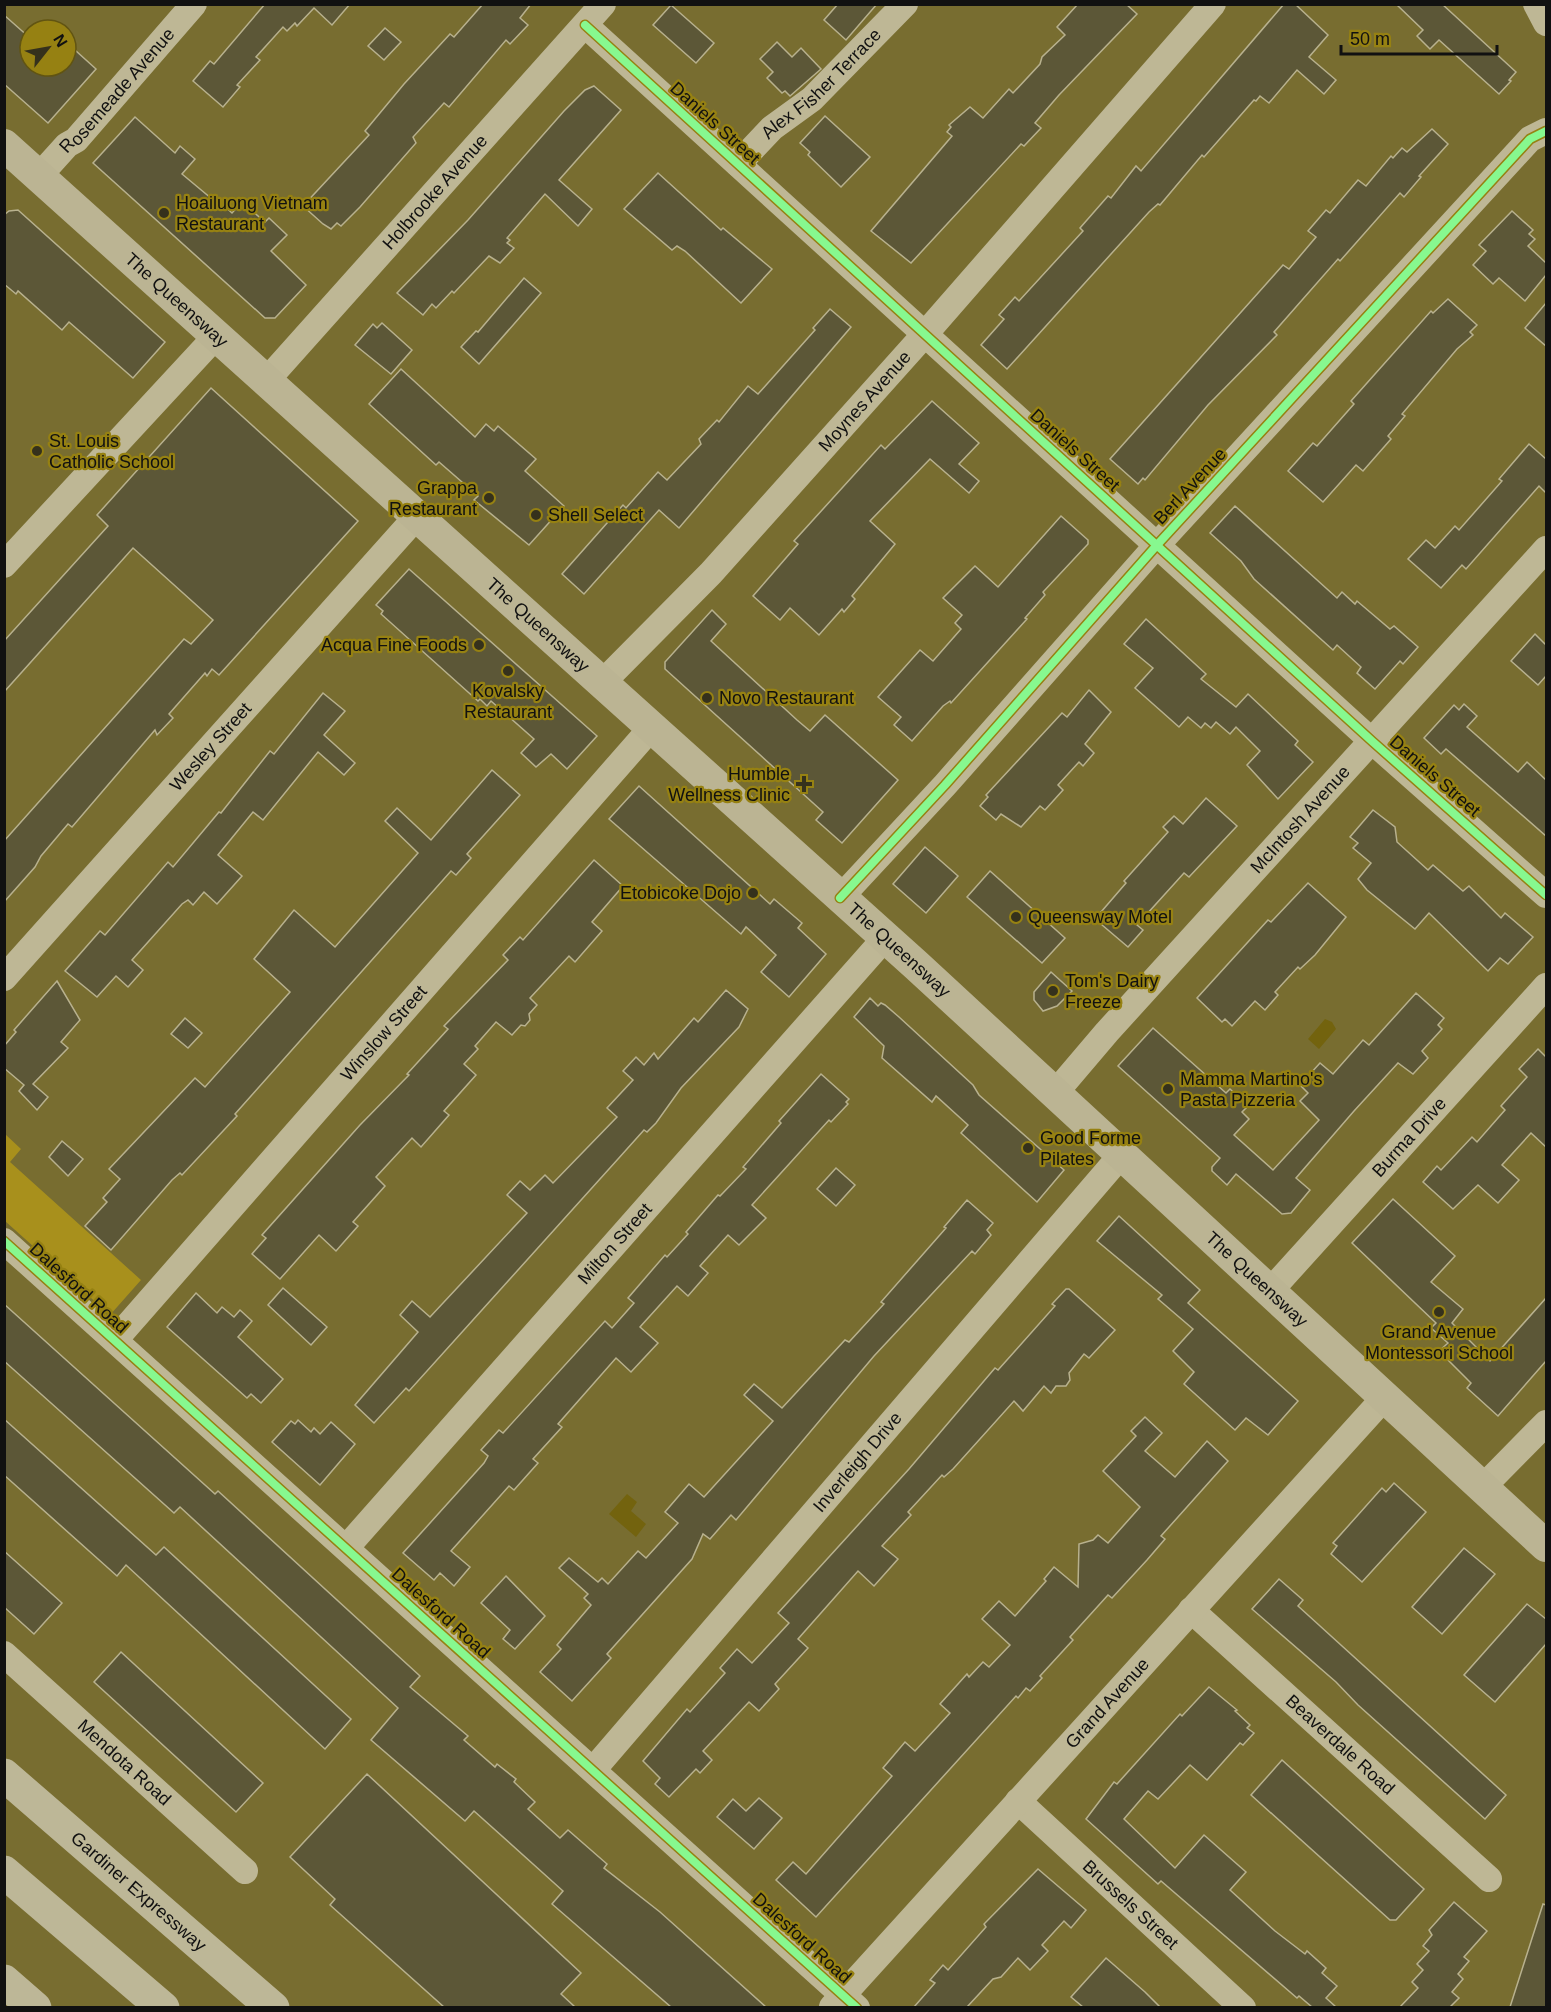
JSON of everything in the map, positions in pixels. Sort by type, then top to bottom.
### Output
[{"type":"highway","name":"Gardiner Expressway","points":[[4,1775],[273,2007]]},
{"type":"highway","points":[[4,1872],[163,2007]]},
{"type":"highway","points":[[4,1981],[35,2007]]},
{"type":"main road","name":"The Queensway","points":[[8,155],[39,176],[603,682],[1123,1153],[1384,1398],[1546,1546]]},
{"type":"street","name":"Rosemeade Avenue","points":[[39,176],[67,146],[76,140],[194,4]]},
{"type":"street","name":"Holbrooke Avenue","points":[[267,380],[603,4]]},
{"type":"street","name":"Alex Fisher Terrace","points":[[738,164],[772,128],[812,99],[905,4]]},
{"type":"street","name":"Moynes Avenue","points":[[603,682],[711,573],[925,334],[1213,4]]},
{"type":"street","points":[[1536,4],[1546,23]]},
{"type":"street","name":"Daniels Street","points":[[585,25],[1373,742],[1546,895]]},
{"type":"street","name":"Berl Avenue","points":[[840,898],[945,785],[1157,545],[1530,139],[1546,131]]},
{"type":"street","points":[[4,565],[217,335]]},
{"type":"street","name":"Wesley Street","points":[[4,978],[418,515]]},
{"type":"street","name":"McIntosh Avenue","points":[[1056,1092],[1107,1032],[1546,549]]},
{"type":"street","name":"Winslow Street","points":[[115,1340],[652,727]]},
{"type":"street","name":"Milton Street","points":[[346,1548],[885,938]]},
{"type":"street","name":"Burma Drive","points":[[1271,1290],[1546,986]]},
{"type":"street","name":"Inverleigh Drive","points":[[593,1770],[1123,1153]]},
{"type":"street","name":"Dalesford Road","points":[[4,1241],[593,1770],[843,2003]]},
{"type":"street","name":"Grand Avenue","points":[[843,2003],[1018,1801],[1384,1398]]},
{"type":"street","points":[[1482,1488],[1546,1423]]},
{"type":"street","name":"Beaverdale Road","points":[[1191,1610],[1489,1879]]},
{"type":"street","name":"Mendota Road","points":[[4,1654],[245,1871]]},
{"type":"street","name":"Brussels Street","points":[[1018,1801],[1243,2007]]},
{"type":"shaded area","points":[[1325,1019],[1332,1022],[1336,1029],[1319,1049],[1308,1039]]},
{"type":"shaded area","points":[[5,1134],[21,1149],[10,1162],[141,1280],[110,1315],[5,1221]]},
{"type":"shaded area","points":[[627,1494],[637,1502],[631,1511],[646,1524],[636,1537],[609,1514]]},
{"type":"building","points":[[265,4],[350,4],[332,25],[314,8],[297,26],[295,23],[287,31],[283,27],[256,57],[260,60],[237,85],[240,87],[223,107],[193,81],[210,61],[214,64]]},
{"type":"building","points":[[483,4],[531,4],[520,18],[528,25],[510,44],[506,40],[449,107],[444,103],[413,137],[416,143],[341,226],[337,223],[331,229],[323,224],[303,206],[369,135],[365,131],[404,84],[450,34],[454,37]]},
{"type":"building","points":[[838,4],[877,4],[846,40],[824,20]]},
{"type":"building","points":[[1078,4],[1126,4],[1137,14],[1035,123],[1041,128],[1024,146],[1021,144],[911,263],[871,231],[952,136],[947,132],[951,127],[949,125],[970,107],[983,118],[1009,89],[1013,93],[1040,64],[1042,57],[1065,35],[1057,27]]},
{"type":"building","points":[[1284,4],[1295,4],[1328,35],[1309,57],[1336,80],[1324,94],[1297,70],[1269,103],[1260,96],[1256,101],[1254,100],[1007,369],[981,345],[1004,319],[999,315],[1015,297],[1019,301],[1083,231],[1080,228],[1108,196],[1111,198],[1136,166],[1141,171]]},
{"type":"building","points":[[1396,4],[1442,4],[1516,72],[1509,80],[1511,81],[1499,94],[1439,40],[1430,49],[1417,36],[1423,30]]},
{"type":"building","points":[[671,5],[714,43],[696,63],[653,25]]},
{"type":"building","points":[[4,15],[18,27],[18,78],[78,78],[78,53],[96,69],[48,123],[4,84]]},
{"type":"building","points":[[385,28],[401,42],[384,60],[368,46]]},
{"type":"building","points":[[777,42],[792,57],[801,48],[821,69],[790,96],[785,91],[782,93],[767,78],[773,72],[760,59]]},
{"type":"building","points":[[594,86],[621,110],[559,180],[592,209],[578,226],[545,194],[507,238],[510,240],[507,243],[514,248],[500,263],[489,256],[454,293],[452,291],[436,308],[432,304],[423,315],[397,293],[468,220],[564,111],[585,90]]},
{"type":"building","points":[[825,116],[870,157],[841,187],[808,155],[810,152],[800,143]]},
{"type":"building","points":[[135,117],[175,153],[180,146],[195,159],[182,174],[218,204],[220,202],[232,213],[242,202],[265,222],[269,218],[287,235],[271,251],[306,285],[275,318],[265,318],[93,163]]},
{"type":"building","points":[[1432,129],[1448,144],[1419,176],[1421,177],[1404,197],[1400,193],[1340,261],[1338,259],[1274,332],[1277,335],[1208,405],[1145,480],[1143,478],[1138,484],[1110,459],[1283,265],[1289,269],[1316,237],[1308,231],[1326,210],[1330,213],[1358,180],[1366,186],[1391,156],[1393,158],[1402,148],[1407,152]]},
{"type":"building","points":[[658,173],[721,230],[723,228],[772,269],[741,303],[685,251],[677,246],[672,250],[624,209]]},
{"type":"building","points":[[18,210],[165,342],[133,378],[69,322],[62,330],[18,291],[16,294],[4,284],[4,215],[9,211]]},
{"type":"building","points":[[1512,211],[1533,230],[1529,234],[1535,239],[1528,246],[1546,263],[1546,275],[1525,301],[1499,278],[1493,284],[1473,265],[1486,251],[1479,245]]},
{"type":"building","points":[[524,278],[541,293],[479,364],[461,347],[476,331],[478,332]]},
{"type":"building","points":[[1448,299],[1477,325],[1470,332],[1473,335],[1457,349],[1402,414],[1405,416],[1388,436],[1391,439],[1363,471],[1356,465],[1323,502],[1288,471],[1313,443],[1317,446],[1354,404],[1351,401],[1431,311],[1433,313]]},
{"type":"building","points":[[1546,303],[1546,346],[1525,328]]},
{"type":"building","points":[[830,309],[851,327],[679,528],[659,510],[584,594],[562,574],[623,505],[626,508],[658,472],[667,480],[701,444],[699,439],[717,420],[719,422],[748,386],[758,394],[815,330],[813,328]]},
{"type":"building","points":[[382,323],[412,350],[391,374],[355,345],[373,324],[377,328]]},
{"type":"building","points":[[401,369],[475,437],[486,424],[494,431],[498,426],[536,459],[525,471],[564,506],[529,545],[474,500],[478,496],[439,462],[436,465],[369,404]]},
{"type":"building","points":[[211,388],[358,521],[219,675],[212,669],[207,676],[205,673],[169,714],[173,718],[157,735],[155,730],[72,827],[68,824],[4,902],[4,841],[184,639],[191,644],[213,620],[133,548],[4,692],[4,641],[108,526],[97,515]]},
{"type":"building","points":[[932,401],[979,443],[959,464],[979,481],[969,493],[930,459],[870,521],[895,544],[852,596],[855,599],[844,612],[842,609],[819,635],[790,608],[780,620],[753,596],[798,544],[794,541],[881,445],[885,449]]},
{"type":"building","points":[[1529,444],[1546,459],[1546,493],[1539,486],[1466,569],[1462,565],[1441,588],[1408,559],[1426,540],[1435,548],[1455,526],[1459,530],[1502,481],[1499,479]]},
{"type":"building","points":[[1235,506],[1337,598],[1342,592],[1355,604],[1357,601],[1390,629],[1394,626],[1418,647],[1403,664],[1400,661],[1375,689],[1357,673],[1361,667],[1337,645],[1333,650],[1254,579],[1241,561],[1210,533]]},
{"type":"building","points":[[1061,516],[1088,540],[1088,544],[1043,592],[1045,595],[1025,618],[1027,619],[951,703],[950,701],[943,706],[912,741],[894,725],[901,717],[878,697],[920,650],[933,661],[961,629],[955,623],[962,615],[943,598],[975,566],[998,587]]},
{"type":"building","points":[[409,569],[597,736],[567,769],[551,754],[536,767],[521,753],[534,739],[491,701],[487,706],[480,699],[478,701],[381,614],[383,611],[376,605]]},
{"type":"building","points":[[712,610],[726,624],[711,641],[797,720],[810,731],[825,715],[898,780],[842,843],[816,820],[823,812],[665,669],[665,662]]},
{"type":"building","points":[[1146,619],[1206,674],[1201,679],[1236,707],[1248,694],[1298,741],[1295,745],[1313,762],[1278,799],[1247,765],[1260,751],[1236,727],[1230,734],[1216,722],[1211,728],[1205,723],[1201,728],[1188,717],[1179,727],[1135,688],[1153,668],[1124,644]]},
{"type":"building","points":[[1535,634],[1546,645],[1546,676],[1538,685],[1511,661]]},
{"type":"building","points":[[1089,690],[1111,712],[1085,744],[1094,753],[1083,766],[1079,762],[1058,785],[1063,790],[1045,810],[1040,806],[1021,827],[1001,814],[996,820],[980,806],[988,797],[986,795],[1062,713],[1067,717]]},
{"type":"building","points":[[323,693],[345,711],[324,735],[355,763],[344,775],[318,752],[263,820],[253,812],[218,855],[242,876],[217,904],[204,892],[193,905],[188,900],[182,904],[132,960],[143,970],[128,987],[116,976],[97,997],[65,971],[100,931],[105,935],[168,862],[173,867],[219,812],[221,813],[270,751],[274,754]]},
{"type":"building","points":[[1464,704],[1477,716],[1467,727],[1518,772],[1527,762],[1546,780],[1546,836],[1446,749],[1441,754],[1424,738],[1454,705],[1459,710]]},
{"type":"building","points":[[492,770],[520,795],[467,854],[471,858],[456,875],[451,871],[235,1114],[237,1116],[182,1175],[180,1173],[172,1180],[111,1250],[85,1226],[107,1202],[103,1198],[120,1179],[109,1169],[195,1078],[205,1087],[290,992],[254,959],[294,910],[335,947],[418,853],[385,821],[397,808],[431,840]]},
{"type":"building","points":[[639,786],[770,904],[774,899],[802,923],[798,928],[826,954],[789,997],[761,972],[776,955],[746,927],[741,934],[609,819]]},
{"type":"building","points":[[1206,798],[1237,826],[1189,877],[1184,873],[1137,925],[1143,930],[1128,947],[1095,919],[1126,883],[1124,881],[1168,832],[1163,827],[1174,816],[1183,824]]},
{"type":"building","points":[[1373,810],[1395,827],[1397,842],[1428,870],[1433,865],[1463,891],[1469,886],[1501,918],[1505,913],[1533,937],[1508,964],[1500,958],[1488,971],[1429,913],[1415,929],[1367,890],[1358,879],[1371,863],[1353,848],[1358,843],[1350,837]]},
{"type":"building","points":[[925,847],[958,876],[926,913],[893,884]]},
{"type":"building","points":[[594,860],[623,886],[592,922],[602,931],[575,962],[569,956],[530,998],[537,1005],[529,1014],[530,1020],[525,1026],[521,1025],[512,1035],[496,1022],[475,1046],[478,1049],[464,1064],[476,1075],[444,1111],[449,1115],[421,1147],[412,1138],[376,1177],[385,1186],[353,1222],[358,1226],[336,1251],[319,1235],[280,1279],[252,1254],[266,1238],[262,1235],[360,1125],[409,1075],[407,1074],[448,1029],[444,1026],[508,960],[503,955],[520,937],[523,940]]},
{"type":"building","name":"Queensway Motel","points":[[990,871],[1065,938],[1042,963],[967,897]]},
{"type":"building","points":[[1308,883],[1346,917],[1315,955],[1300,969],[1298,967],[1275,992],[1278,995],[1265,1010],[1255,1001],[1232,1026],[1225,1019],[1222,1022],[1197,998],[1268,920],[1271,922]]},
{"type":"building","name":"Tom's Dairy Freeze","points":[[1051,972],[1072,991],[1057,1006],[1043,1011],[1034,1000],[1034,992]]},
{"type":"building","points":[[57,981],[80,1020],[61,1042],[68,1048],[33,1084],[48,1097],[37,1110],[19,1091],[24,1085],[4,1068],[4,1046],[16,1032],[14,1030]]},
{"type":"building","points":[[726,990],[748,1009],[739,1027],[681,1088],[656,1123],[647,1132],[644,1130],[409,1391],[406,1388],[374,1423],[355,1405],[418,1332],[400,1315],[412,1301],[430,1317],[527,1213],[507,1195],[520,1181],[530,1190],[545,1175],[553,1183],[617,1117],[607,1108],[633,1080],[623,1071],[636,1057],[644,1065],[654,1053],[658,1059],[694,1018],[698,1022]]},
{"type":"building","points":[[1416,993],[1444,1018],[1438,1025],[1442,1029],[1422,1051],[1428,1058],[1413,1074],[1398,1063],[1354,1111],[1296,1178],[1310,1190],[1291,1213],[1282,1214],[1236,1174],[1227,1185],[1212,1171],[1212,1167],[1220,1158],[1118,1066],[1153,1028],[1226,1093],[1230,1089],[1248,1106],[1242,1112],[1249,1119],[1234,1135],[1273,1170],[1319,1120],[1300,1101],[1308,1093],[1300,1085],[1320,1063],[1333,1074],[1363,1040],[1369,1045]]},
{"type":"building","points":[[870,998],[878,1006],[881,1003],[885,1005],[899,1017],[973,1085],[979,1095],[1064,1170],[1037,1202],[961,1133],[968,1125],[936,1096],[932,1102],[882,1058],[884,1046],[854,1017]]},
{"type":"building","points":[[185,1018],[202,1033],[188,1048],[171,1034]]},
{"type":"building","points":[[1538,1049],[1546,1057],[1546,1147],[1531,1133],[1502,1165],[1519,1180],[1498,1203],[1478,1185],[1453,1209],[1423,1182],[1437,1166],[1441,1170],[1472,1137],[1477,1142],[1505,1110],[1501,1106],[1527,1077],[1519,1069]]},
{"type":"building","points":[[821,1074],[849,1099],[846,1102],[848,1104],[831,1122],[829,1120],[752,1205],[766,1218],[739,1245],[728,1235],[700,1266],[708,1273],[688,1296],[677,1286],[640,1327],[658,1343],[631,1372],[616,1358],[558,1424],[562,1427],[533,1459],[538,1463],[514,1490],[509,1486],[451,1551],[470,1567],[454,1586],[440,1573],[434,1580],[403,1553],[484,1463],[488,1456],[481,1450],[499,1430],[503,1433],[605,1321],[612,1328],[634,1303],[628,1298],[665,1255],[667,1257],[688,1234],[686,1232],[718,1195],[720,1196],[746,1169],[743,1167],[781,1123],[779,1121]]},
{"type":"building","points":[[62,1141],[83,1159],[68,1176],[49,1157]]},
{"type":"building","points":[[836,1168],[855,1185],[836,1206],[817,1189]]},
{"type":"building","points":[[1393,1199],[1455,1256],[1431,1282],[1463,1309],[1452,1323],[1490,1361],[1546,1298],[1546,1361],[1498,1416],[1467,1388],[1471,1383],[1439,1351],[1448,1343],[1431,1328],[1436,1323],[1352,1243]]},
{"type":"building","points":[[967,1200],[993,1223],[987,1230],[991,1235],[975,1254],[972,1251],[874,1356],[736,1520],[731,1515],[710,1539],[703,1534],[692,1559],[607,1654],[611,1658],[572,1701],[540,1672],[561,1649],[557,1645],[591,1605],[584,1598],[588,1594],[559,1568],[569,1558],[598,1582],[602,1578],[608,1584],[638,1551],[646,1558],[678,1523],[665,1512],[689,1484],[704,1497],[773,1421],[744,1395],[754,1384],[782,1408],[845,1340],[849,1342],[884,1304],[881,1302],[946,1228],[944,1227]]},
{"type":"building","points":[[1119,1216],[1200,1290],[1188,1303],[1298,1401],[1268,1435],[1246,1418],[1235,1430],[1184,1384],[1194,1372],[1173,1351],[1193,1329],[1158,1299],[1162,1295],[1097,1241]]},
{"type":"building","points":[[283,1288],[327,1327],[311,1345],[268,1305]]},
{"type":"building","points":[[1066,1289],[1069,1289],[1115,1330],[1089,1358],[1084,1354],[1069,1373],[1070,1380],[1066,1386],[1056,1386],[1051,1393],[1044,1386],[1023,1411],[1014,1401],[953,1469],[944,1477],[942,1475],[908,1512],[911,1515],[882,1546],[898,1559],[874,1586],[858,1571],[798,1639],[808,1648],[775,1684],[779,1689],[759,1711],[749,1702],[703,1751],[712,1760],[700,1773],[696,1769],[669,1797],[655,1784],[660,1778],[643,1761],[687,1709],[690,1712],[725,1673],[720,1668],[737,1649],[752,1663],[789,1623],[778,1613],[909,1469],[995,1368],[998,1370],[1055,1306],[1052,1304]]},
{"type":"building","points":[[196,1293],[217,1313],[222,1307],[234,1317],[240,1310],[252,1321],[238,1337],[283,1379],[261,1403],[251,1394],[247,1398],[167,1327]]},
{"type":"building","points":[[4,1304],[215,1494],[218,1491],[420,1676],[410,1687],[468,1736],[464,1740],[495,1767],[497,1764],[516,1779],[514,1782],[535,1802],[528,1809],[560,1838],[568,1830],[607,1864],[604,1868],[660,1912],[766,2007],[671,2007],[552,1904],[563,1891],[474,1811],[465,1821],[371,1740],[398,1708],[180,1507],[174,1513],[4,1361]]},
{"type":"building","points":[[1145,1417],[1162,1433],[1145,1451],[1175,1477],[1207,1441],[1228,1461],[1161,1536],[1165,1539],[1147,1560],[1112,1598],[1108,1595],[1070,1637],[1073,1640],[1040,1676],[1042,1678],[1030,1691],[1026,1688],[1018,1698],[1016,1696],[816,1917],[776,1880],[793,1862],[806,1874],[892,1776],[883,1768],[905,1742],[915,1751],[950,1713],[940,1704],[967,1674],[969,1677],[983,1662],[989,1667],[1010,1645],[982,1619],[999,1601],[1015,1616],[1046,1581],[1044,1579],[1054,1567],[1078,1587],[1079,1544],[1093,1540],[1098,1535],[1108,1543],[1140,1507],[1103,1471],[1136,1436],[1131,1431]]},
{"type":"building","points":[[4,1419],[156,1555],[164,1547],[351,1719],[325,1749],[126,1565],[117,1576],[4,1475]]},
{"type":"building","points":[[298,1420],[311,1432],[314,1428],[320,1434],[331,1422],[355,1444],[320,1485],[272,1442],[291,1421],[295,1424]]},
{"type":"building","points":[[1394,1483],[1426,1512],[1362,1582],[1331,1554],[1337,1546],[1333,1543],[1382,1488],[1386,1492]]},
{"type":"building","points":[[1464,1548],[1495,1574],[1442,1634],[1412,1607]]},
{"type":"building","points":[[4,1551],[62,1603],[34,1634],[4,1607]]},
{"type":"building","points":[[506,1576],[545,1616],[515,1649],[503,1639],[510,1630],[481,1603]]},
{"type":"building","points":[[1279,1579],[1303,1600],[1298,1606],[1506,1795],[1485,1819],[1358,1705],[1336,1682],[1252,1609]]},
{"type":"building","points":[[1527,1604],[1546,1619],[1546,1644],[1495,1702],[1464,1675]]},
{"type":"building","points":[[121,1652],[263,1783],[236,1812],[94,1682]]},
{"type":"building","points":[[1209,1687],[1237,1710],[1235,1711],[1250,1725],[1247,1728],[1254,1733],[1243,1745],[1240,1743],[1207,1780],[1190,1765],[1158,1799],[1148,1791],[1124,1819],[1175,1868],[1204,1835],[1246,1872],[1230,1890],[1275,1931],[1305,1954],[1307,1951],[1326,1968],[1322,1973],[1337,1986],[1326,1998],[1336,2007],[1312,2007],[1299,1996],[1297,1998],[1161,1881],[1158,1884],[1086,1819],[1114,1782],[1117,1784],[1180,1714],[1182,1716]]},
{"type":"building","points":[[1282,1760],[1424,1889],[1396,1920],[1390,1920],[1251,1795]]},
{"type":"building","points":[[367,1774],[581,1973],[561,1994],[575,2007],[444,2007],[330,1905],[335,1899],[290,1857]]},
{"type":"building","points":[[759,1798],[782,1818],[754,1849],[717,1817],[733,1799],[746,1811]]},
{"type":"building","points":[[1038,1869],[1086,1910],[1071,1928],[1064,1921],[1042,1945],[1048,1951],[1030,1970],[1018,1958],[1001,1977],[993,1979],[967,2007],[914,2007],[935,1983],[930,1980],[943,1965],[948,1970],[986,1927],[984,1924]]},
{"type":"building","points":[[1454,1902],[1487,1931],[1464,1957],[1469,1961],[1458,1974],[1463,1979],[1452,1992],[1459,1998],[1450,2007],[1400,2007],[1418,1988],[1412,1982],[1423,1970],[1417,1964],[1429,1951],[1423,1946],[1432,1935],[1429,1930]]},
{"type":"building","points":[[1543,1904],[1546,1905],[1546,2007],[1510,2007]]},
{"type":"building","points":[[1106,1958],[1160,2007],[1083,2007],[1071,1997]]},
{"type":"cycle path","points":[[585,25],[1373,742],[1546,895]]},
{"type":"cycle path","points":[[840,898],[945,785],[1157,545],[1530,139],[1546,131]]},
{"type":"cycle path","points":[[4,1241],[857,2008]]},
{"type":"place","name":"Hoailuong Vietnam Restaurant","points":[[164,213]]},
{"type":"place","name":"St. Louis Catholic School","points":[[37,451]]},
{"type":"place","name":"Grappa Restaurant","points":[[489,498]]},
{"type":"place","name":"Shell Select","points":[[536,515]]},
{"type":"place","name":"Acqua Fine Foods","points":[[479,645]]},
{"type":"place","name":"Kovalsky Restaurant","points":[[508,671]]},
{"type":"place","name":"Novo Restaurant","points":[[707,698]]},
{"type":"place","name":"Humble Wellness Clinic","points":[[804,784]]},
{"type":"place","name":"Etobicoke Dojo","points":[[753,893]]},
{"type":"place","name":"Queensway Motel","points":[[1016,917]]},
{"type":"place","name":"Tom's Dairy Freeze","points":[[1053,991]]},
{"type":"place","name":"Mamma Martino's Pasta Pizzeria","points":[[1168,1089]]},
{"type":"place","name":"Good Forme Pilates","points":[[1028,1148]]},
{"type":"place","name":"Grand Avenue Montessori School","points":[[1439,1312]]}]
